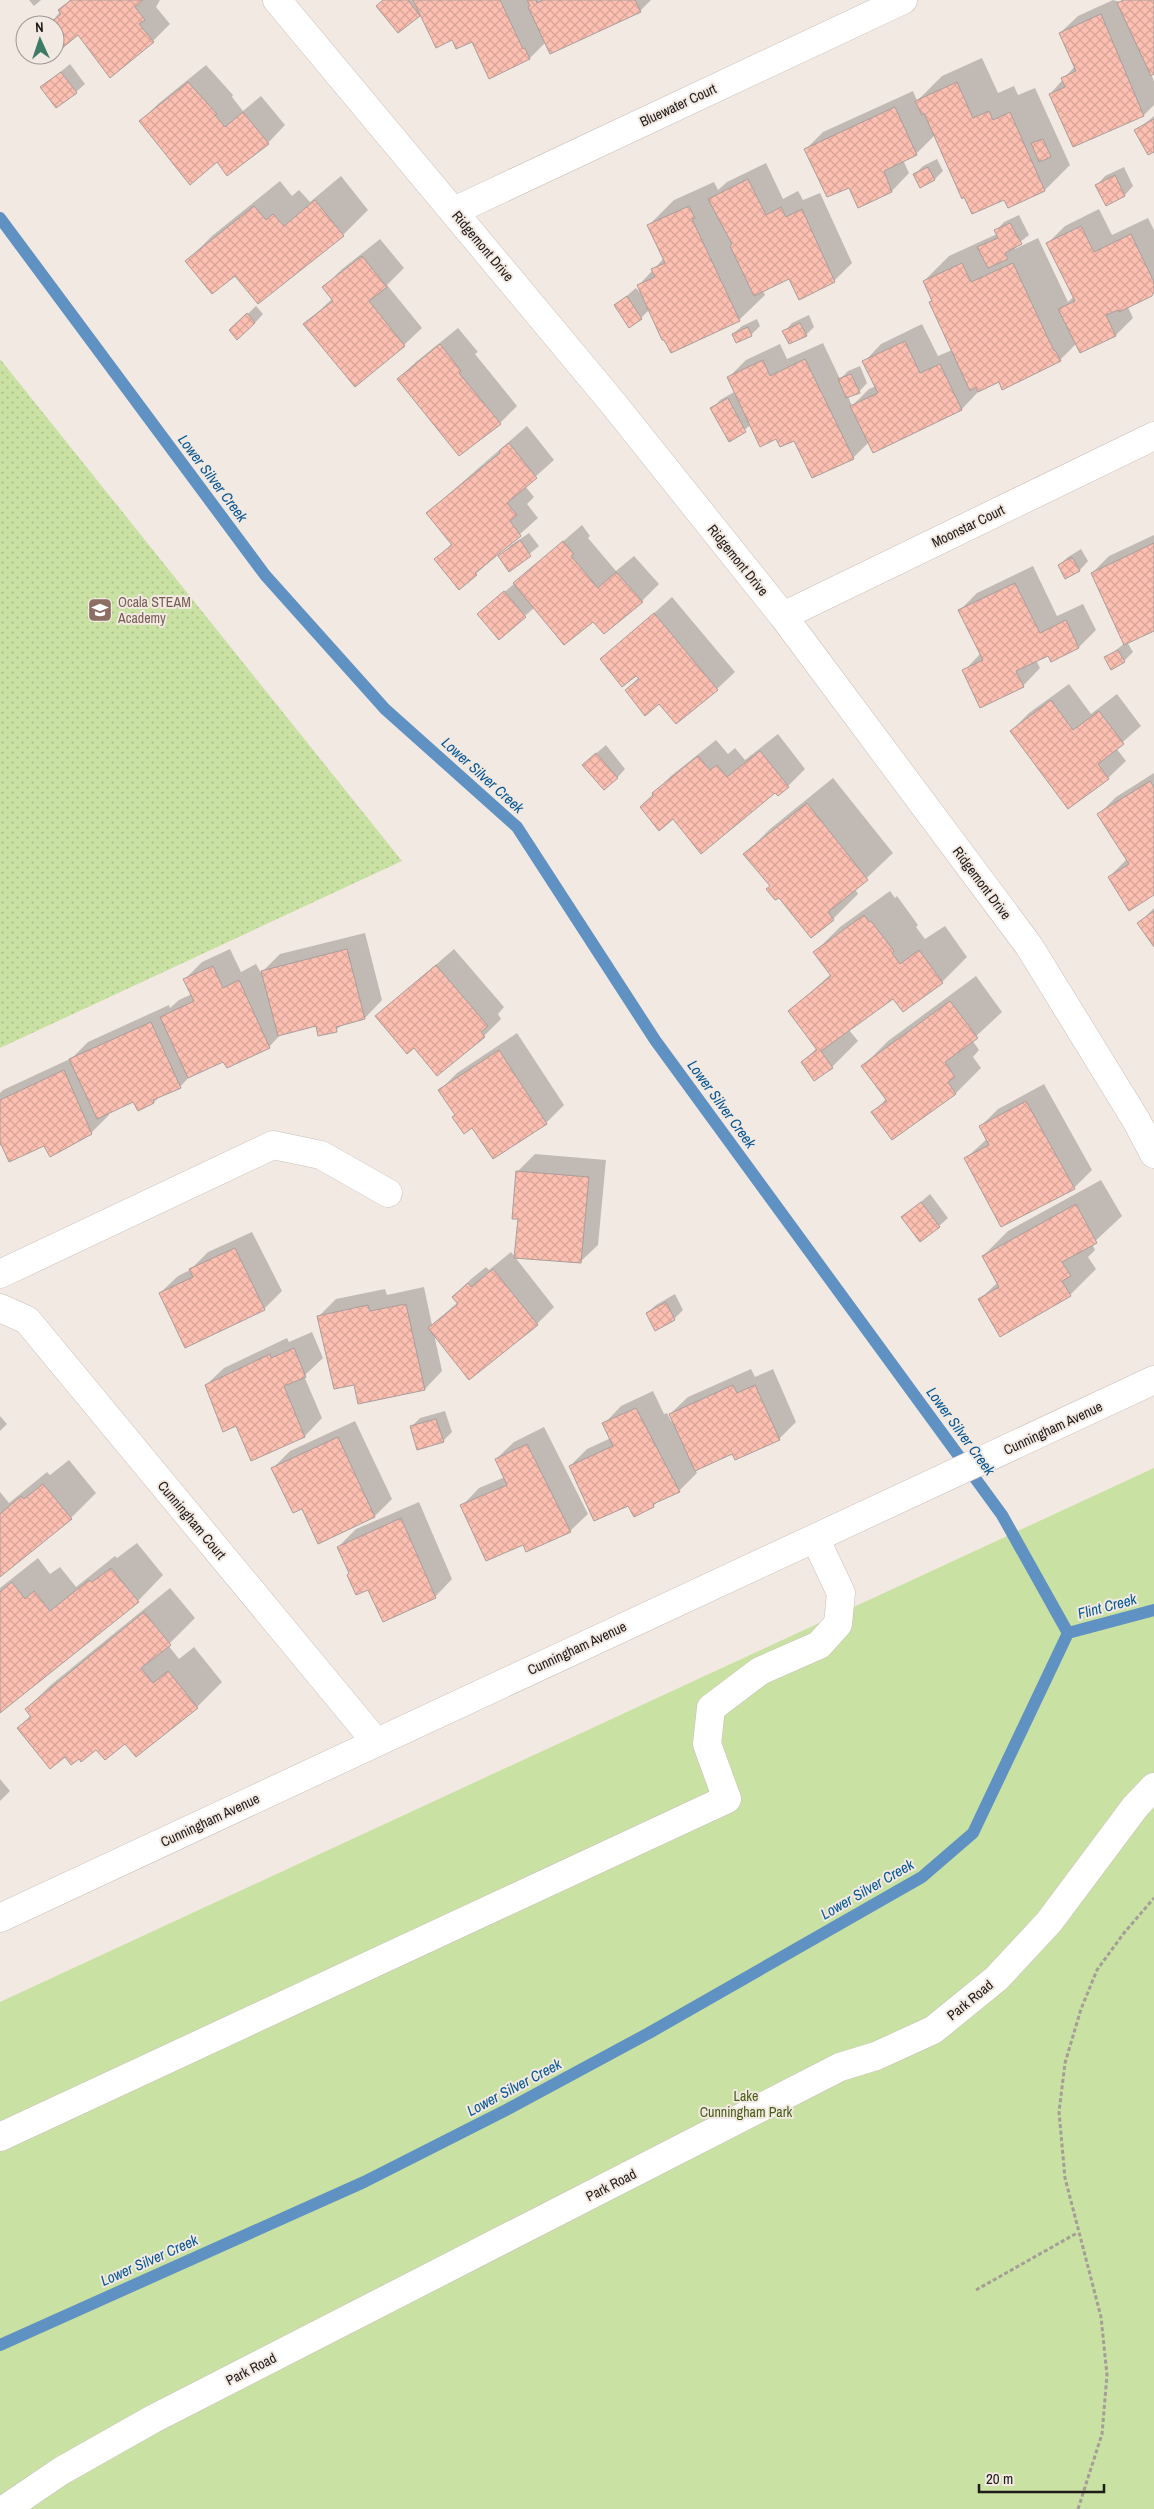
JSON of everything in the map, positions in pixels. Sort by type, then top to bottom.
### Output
[{"type":"street","name":"Ridgemont Drive","points":[[277,0],[612,402],[783,616],[1029,946],[1136,1120],[1154,1154]]},
{"type":"street","name":"Bluewater Court","points":[[454,211],[903,0]]},
{"type":"street","name":"Moonstar Court","points":[[783,616],[1154,436]]},
{"type":"street","points":[[0,1274],[274,1145],[321,1155],[388,1193]]},
{"type":"street","name":"Cunningham Court","points":[[0,1308],[27,1320],[376,1742]]},
{"type":"street","name":"Cunningham Avenue","points":[[0,1918],[1154,1380]]},
{"type":"street","points":[[0,2137],[727,1799],[707,1744],[711,1708],[760,1671],[819,1645],[838,1624],[841,1593],[815,1538]]},
{"type":"street","name":"Park Road","points":[[6,2509],[61,2471],[153,2419],[840,2067],[876,2056],[933,2030],[997,1978],[1049,1922],[1135,1807],[1154,1787]]},
{"type":"path","points":[[1078,2509],[1102,2434],[1107,2375],[1101,2317],[1077,2233],[1065,2178],[1059,2112],[1065,2063],[1081,2009],[1097,1970],[1124,1933],[1154,1898]]},
{"type":"path","points":[[976,2290],[1077,2233]]},
{"type":"green space","name":"Ocala STEAM Academy","points":[[0,359],[402,861],[0,1048]]},
{"type":"green space","name":"Lake Cunningham Park","points":[[1154,1468],[1154,2509],[0,2509],[0,2002]]},
{"type":"building","points":[[71,0],[143,0],[135,7],[145,20],[139,24],[154,42],[110,78],[78,35],[65,46],[65,15],[60,15],[58,10]]},
{"type":"building","points":[[383,0],[408,0],[420,16],[398,33],[376,6]]},
{"type":"building","points":[[413,0],[500,0],[523,49],[525,48],[530,59],[489,79],[472,42],[456,49],[452,40],[436,48]]},
{"type":"building","points":[[527,0],[536,0],[537,3],[543,0],[635,0],[641,12],[550,54],[528,7],[530,6]]},
{"type":"building","points":[[1124,0],[1154,0],[1154,74],[1151,76],[1117,3]]},
{"type":"building","points":[[1101,14],[1144,116],[1073,147],[1049,94],[1065,87],[1061,78],[1076,71],[1059,33]]},
{"type":"building","points":[[61,72],[77,93],[56,108],[40,87]]},
{"type":"building","points":[[188,82],[217,114],[215,115],[225,127],[243,112],[269,144],[227,176],[217,162],[190,185],[139,121]]},
{"type":"building","points":[[957,82],[973,118],[989,111],[993,120],[1010,112],[1045,191],[1008,208],[1004,200],[972,214],[964,197],[962,199],[924,113],[922,115],[915,101]]},
{"type":"building","points":[[895,107],[917,155],[884,171],[892,192],[858,208],[849,188],[827,197],[804,149]]},
{"type":"building","points":[[1154,119],[1154,152],[1148,155],[1134,130]]},
{"type":"building","points":[[1043,139],[1051,157],[1039,162],[1031,143]]},
{"type":"building","points":[[928,167],[935,180],[920,188],[913,174]]},
{"type":"building","points":[[1115,175],[1125,196],[1106,206],[1095,185]]},
{"type":"building","points":[[748,179],[766,215],[781,207],[786,217],[802,209],[835,282],[799,300],[789,279],[754,296],[730,246],[732,244],[708,199]]},
{"type":"building","points":[[315,200],[344,236],[258,304],[235,276],[212,294],[185,261],[254,206],[266,220],[273,214],[284,226]]},
{"type":"building","points":[[689,206],[695,218],[692,219],[740,321],[671,353],[664,340],[662,340],[637,285],[655,277],[651,269],[665,263],[647,225]]},
{"type":"building","points":[[1010,223],[1022,244],[1005,253],[1008,259],[988,268],[977,247],[998,238],[994,230]]},
{"type":"building","points":[[1081,226],[1094,252],[1131,234],[1154,282],[1154,292],[1152,296],[1119,312],[1118,310],[1106,315],[1116,336],[1080,353],[1058,309],[1075,301],[1046,243]]},
{"type":"building","points":[[362,256],[387,287],[369,301],[405,346],[355,387],[303,324],[333,301],[322,287]]},
{"type":"building","points":[[962,263],[971,282],[1013,263],[1054,351],[1061,361],[1002,390],[999,382],[978,392],[976,387],[970,391],[929,302],[932,301],[923,281]]},
{"type":"building","points":[[627,296],[642,319],[629,328],[614,305]]},
{"type":"building","points":[[247,313],[255,323],[237,340],[229,330]]},
{"type":"building","points":[[800,323],[807,336],[789,344],[782,331]]},
{"type":"building","points":[[748,327],[752,336],[736,343],[732,334]]},
{"type":"building","points":[[905,341],[920,373],[940,364],[962,410],[873,453],[850,406],[878,393],[862,361]]},
{"type":"building","points":[[440,344],[461,371],[459,373],[501,424],[459,456],[397,379]]},
{"type":"building","points":[[805,359],[854,459],[812,478],[794,441],[780,447],[776,439],[760,447],[727,377],[763,360],[770,376]]},
{"type":"building","points":[[851,374],[860,393],[846,398],[838,379]]},
{"type":"building","points":[[728,398],[746,432],[729,442],[710,408]]},
{"type":"building","points":[[509,443],[537,478],[507,503],[517,515],[510,521],[521,536],[475,573],[477,575],[459,590],[434,559],[452,545],[426,513],[500,453],[499,451]]},
{"type":"building","points":[[520,540],[531,556],[509,572],[498,556]]},
{"type":"building","points":[[563,541],[574,554],[571,556],[598,588],[616,572],[643,602],[604,634],[593,622],[564,645],[513,583]]},
{"type":"building","points":[[1154,543],[1154,631],[1124,645],[1091,573]]},
{"type":"building","points":[[1072,557],[1080,571],[1065,579],[1058,565]]},
{"type":"building","points":[[1015,583],[1040,633],[1066,620],[1079,648],[1051,662],[1048,656],[1016,671],[1024,687],[980,708],[962,670],[983,660],[958,610]]},
{"type":"building","points":[[504,591],[526,617],[499,640],[477,614]]},
{"type":"building","points":[[654,613],[718,690],[676,724],[659,704],[645,716],[625,690],[639,679],[636,676],[622,687],[600,659]]},
{"type":"building","points":[[1118,650],[1125,662],[1111,670],[1104,657]]},
{"type":"building","points":[[1051,700],[1073,730],[1099,711],[1124,744],[1098,764],[1109,779],[1068,809],[1010,731]]},
{"type":"building","points":[[760,751],[789,787],[778,796],[775,793],[701,854],[673,819],[659,831],[640,807],[653,795],[652,793],[698,756],[710,770],[717,765],[727,777]]},
{"type":"building","points":[[596,753],[618,778],[604,790],[582,765]]},
{"type":"building","points":[[1150,781],[1154,787],[1154,895],[1129,911],[1108,877],[1129,864],[1097,814]]},
{"type":"building","points":[[807,803],[868,880],[828,912],[834,920],[811,938],[779,898],[775,900],[766,889],[770,886],[743,854]]},
{"type":"building","points":[[1154,911],[1154,947],[1137,923]]},
{"type":"building","points":[[864,915],[869,922],[871,921],[894,951],[892,953],[900,964],[919,950],[943,983],[903,1012],[893,999],[821,1051],[833,1068],[814,1081],[801,1062],[817,1050],[788,1011],[831,976],[813,952]]},
{"type":"building","points":[[347,949],[365,1019],[336,1027],[337,1032],[318,1036],[316,1026],[278,1036],[261,971]]},
{"type":"building","points":[[436,965],[488,1026],[481,1032],[485,1037],[437,1076],[414,1048],[407,1054],[375,1016]]},
{"type":"building","points":[[213,966],[223,988],[239,980],[270,1048],[227,1068],[223,1062],[188,1078],[160,1017],[194,1001],[183,979]]},
{"type":"building","points":[[950,1001],[978,1038],[945,1062],[955,1077],[948,1082],[956,1094],[892,1140],[871,1112],[887,1101],[861,1066]]},
{"type":"building","points":[[151,1022],[181,1088],[153,1100],[154,1103],[138,1111],[133,1102],[97,1119],[69,1059]]},
{"type":"building","points":[[499,1050],[547,1124],[493,1159],[472,1128],[464,1134],[452,1117],[455,1115],[438,1090]]},
{"type":"building","points":[[64,1070],[92,1134],[50,1157],[44,1146],[9,1162],[0,1142],[0,1100]]},
{"type":"building","points":[[1026,1101],[1075,1189],[1001,1227],[964,1158],[989,1145],[979,1126]]},
{"type":"building","points":[[516,1171],[589,1177],[581,1263],[514,1258],[518,1219],[512,1219]]},
{"type":"building","points":[[921,1202],[940,1227],[920,1242],[901,1217]]},
{"type":"building","points":[[1076,1204],[1097,1243],[1062,1262],[1071,1276],[1062,1281],[1071,1296],[1000,1337],[978,1299],[999,1287],[982,1256]]},
{"type":"building","points":[[235,1248],[265,1310],[185,1348],[159,1293],[193,1277],[189,1269]]},
{"type":"building","points":[[493,1269],[538,1325],[469,1380],[428,1328],[458,1304],[452,1297],[468,1283],[471,1287]]},
{"type":"building","points":[[666,1302],[675,1320],[655,1331],[646,1313]]},
{"type":"building","points":[[406,1304],[425,1390],[358,1404],[354,1385],[334,1389],[317,1316],[368,1305],[370,1311]]},
{"type":"building","points":[[294,1348],[306,1377],[284,1386],[305,1437],[251,1461],[236,1426],[223,1432],[205,1385],[270,1354],[271,1358]]},
{"type":"building","points":[[733,1385],[737,1393],[755,1385],[780,1440],[735,1460],[732,1454],[695,1471],[669,1414]]},
{"type":"building","points":[[636,1408],[680,1492],[653,1504],[654,1507],[634,1517],[628,1506],[594,1521],[569,1466],[613,1446],[602,1423]]},
{"type":"building","points":[[436,1419],[444,1442],[417,1450],[410,1426]]},
{"type":"building","points":[[338,1437],[375,1517],[318,1544],[302,1509],[293,1513],[271,1468]]},
{"type":"building","points":[[527,1444],[571,1532],[526,1552],[523,1545],[486,1561],[460,1505],[507,1485],[495,1459]]},
{"type":"building","points":[[43,1484],[72,1519],[0,1577],[0,1514],[21,1496],[24,1499]]},
{"type":"building","points":[[401,1518],[436,1598],[383,1622],[368,1590],[356,1595],[347,1575],[349,1573],[337,1547]]},
{"type":"building","points":[[111,1568],[139,1602],[0,1713],[0,1592],[12,1582],[25,1599],[34,1591],[50,1611],[89,1580],[92,1582]]},
{"type":"building","points":[[144,1612],[171,1645],[141,1668],[153,1683],[168,1671],[198,1708],[136,1757],[125,1744],[105,1760],[96,1750],[81,1762],[79,1759],[71,1765],[65,1757],[50,1769],[17,1728],[31,1717],[25,1709]]},
{"type":"waterway","name":"Lower Silver Creek","points":[[0,218],[265,575],[385,709],[517,827],[655,1040],[1002,1515],[1068,1633],[973,1833],[922,1877],[649,2033],[508,2109],[364,2182],[0,2345]]},
{"type":"waterway","name":"Flint Creek","points":[[1068,1633],[1154,1610]]},
{"type":"place","name":"Ocala STEAM Academy","points":[[100,610]]}]
